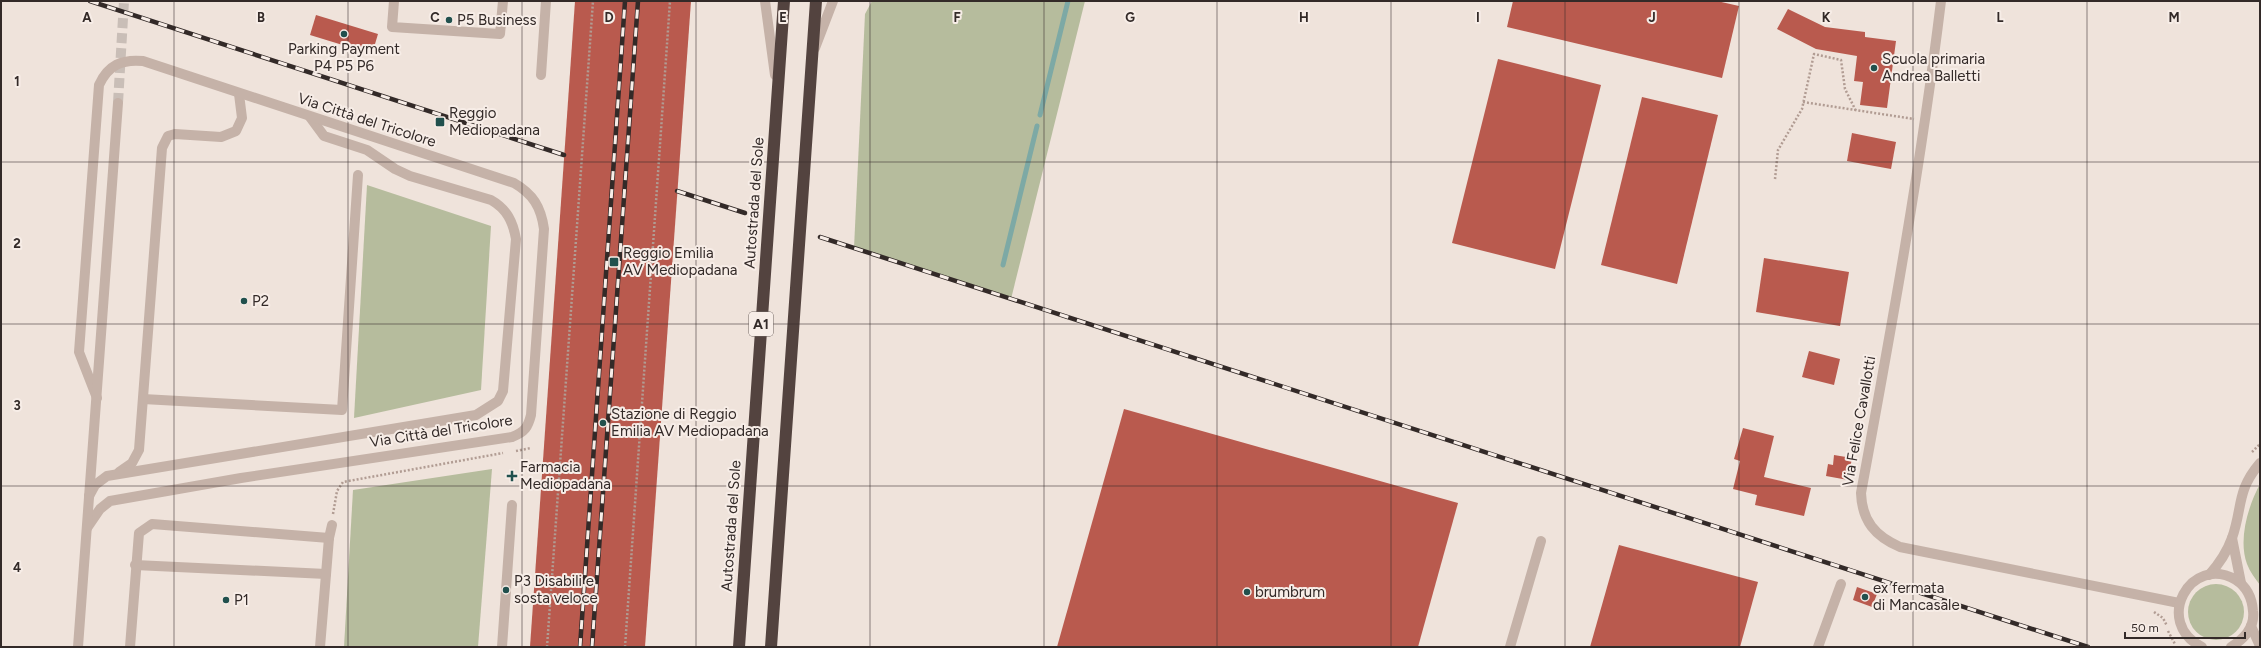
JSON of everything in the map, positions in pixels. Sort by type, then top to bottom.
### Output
[{"type":"highway","name":"Autostrada del Sole","points":[[738,647],[784,1]]},
{"type":"highway","name":"A1","points":[[771,647],[816,1]]},
{"type":"street","points":[[394,1],[392,27],[500,34],[503,1]]},
{"type":"street","points":[[541,75],[546,1]]},
{"type":"street","points":[[765,1],[778,90]]},
{"type":"street","points":[[812,54],[833,1]]},
{"type":"street","name":"Via Felice Cavallotti","points":[[1941,1],[1925,120],[1894,311],[1861,493],[1864,515],[1875,532],[1888,542],[1900,547],[2179,603]]},
{"type":"street","name":"Via Città del Tricolore","points":[[78,647],[89,496],[97,398],[79,352],[98,95],[104,75],[110,68],[126,61],[143,61],[239,94],[514,183],[527,191],[536,202],[542,213],[544,229],[531,415],[528,426],[522,433],[512,437],[241,478],[110,501],[100,509],[87,528]]},
{"type":"street","points":[[89,496],[101,480],[117,473],[132,463],[139,450],[162,148],[168,136],[175,134],[221,137],[236,131],[242,118],[239,94]]},
{"type":"street","points":[[97,398],[118,103]]},
{"type":"street","points":[[117,473],[476,415],[498,401],[503,391],[516,239],[514,226],[508,215],[501,206],[491,200],[410,176],[395,169],[367,150],[324,136],[310,117]]},
{"type":"street","points":[[143,399],[342,410],[358,175]]},
{"type":"street","points":[[2202,647],[2188,638],[2183,630],[2179,622],[2179,603],[2183,593],[2190,585],[2209,575],[2221,561],[2232,538],[2242,491],[2260,463]]},
{"type":"street","points":[[502,647],[512,505]]},
{"type":"street","points":[[130,647],[135,565],[139,533],[152,524],[329,538]]},
{"type":"street","points":[[320,647],[329,538],[332,524]]},
{"type":"street","points":[[2232,538],[2240,583]]},
{"type":"street","points":[[1510,647],[1541,541]]},
{"type":"street","points":[[135,565],[326,574]]},
{"type":"street","points":[[2209,575],[2230,577],[2240,583],[2247,591],[2252,602],[2254,614],[2251,626],[2239,642],[2230,647]]},
{"type":"street","points":[[1818,647],[1841,584]]},
{"type":"street","points":[[2251,626],[2260,646]]},
{"type":"path","points":[[547,647],[569,299],[593,1]]},
{"type":"path","points":[[625,647],[670,1]]},
{"type":"path","points":[[1775,179],[1778,150],[1802,109],[1814,54],[1841,60],[1845,89],[1856,111]]},
{"type":"path","points":[[1804,102],[1856,111],[1925,120]]},
{"type":"path","points":[[2247,458],[2260,444]]},
{"type":"path","points":[[514,451],[531,448]]},
{"type":"path","points":[[333,512],[337,491],[343,482],[506,453]]},
{"type":"path","points":[[2155,613],[2158,600]]},
{"type":"green space","points":[[872,1],[1085,1],[1011,299],[854,248],[865,14]]},
{"type":"green space","points":[[367,185],[491,226],[481,390],[354,418]]},
{"type":"green space","points":[[492,469],[478,647],[344,647],[353,490]]},
{"type":"green space","points":[[2260,484],[2260,585],[2251,572],[2244,555],[2244,534],[2248,513]]},
{"type":"green space","points":[[2216,584],[2227,586],[2236,592],[2242,601],[2244,612],[2242,623],[2236,632],[2227,638],[2216,640],[2205,638],[2196,632],[2190,623],[2188,612],[2190,601],[2196,592],[2205,586]]},
{"type":"building","name":"Stazione di Reggio Emilia AV Mediopadana","points":[[575,1],[691,1],[645,647],[530,647]]},
{"type":"building","points":[[1513,1],[1717,1],[1739,6],[1722,78],[1507,27]]},
{"type":"building","points":[[1788,9],[1825,27],[1865,32],[1865,37],[1896,41],[1887,108],[1860,105],[1863,82],[1854,81],[1857,56],[1816,49],[1777,29]]},
{"type":"building","name":"Parking Payment P4 P5 P6","points":[[316,15],[378,34],[372,54],[310,35]]},
{"type":"building","points":[[1498,59],[1601,85],[1555,269],[1452,243]]},
{"type":"building","points":[[1642,97],[1718,115],[1677,284],[1601,265]]},
{"type":"building","points":[[1852,133],[1896,142],[1891,169],[1847,161]]},
{"type":"building","points":[[1764,258],[1849,272],[1840,326],[1756,312]]},
{"type":"building","points":[[1809,351],[1840,359],[1834,385],[1802,377]]},
{"type":"building","points":[[1124,409],[1458,503],[1418,647],[1057,647]]},
{"type":"building","points":[[1743,428],[1774,436],[1764,477],[1811,488],[1804,516],[1755,505],[1757,495],[1733,489],[1740,461],[1734,459]]},
{"type":"building","points":[[1834,455],[1852,458],[1848,480],[1826,476],[1828,464],[1833,465]]},
{"type":"building","points":[[1619,545],[1758,582],[1740,647],[1590,647]]},
{"type":"building","name":"ex fermata di Mancasale","points":[[1857,587],[1877,594],[1872,607],[1853,600]]},
{"type":"waterway","points":[[1040,115],[1068,1]]},
{"type":"waterway","points":[[1003,265],[1037,126]]},
{"type":"tunnel","points":[[118,103],[124,1]]},
{"type":"railway","points":[[90,1],[564,155]]},
{"type":"railway","points":[[580,647],[625,1]]},
{"type":"railway","points":[[592,647],[638,1]]},
{"type":"railway","points":[[677,191],[745,213]]},
{"type":"railway","points":[[820,237],[2088,647]]},
{"type":"place","name":"P5 Business","points":[[449,20]]},
{"type":"place","name":"Parking Payment P4 P5 P6","points":[[344,34]]},
{"type":"place","name":"Scuola primaria Andrea Balletti","points":[[1874,68]]},
{"type":"place","name":"Reggio Mediopadana","points":[[440,122]]},
{"type":"place","name":"Reggio Emilia AV Mediopadana","points":[[614,262]]},
{"type":"place","name":"P2","points":[[244,301]]},
{"type":"place","name":"Stazione di Reggio Emilia AV Mediopadana","points":[[603,423]]},
{"type":"place","name":"Farmacia Mediopadana","points":[[512,476]]},
{"type":"place","name":"P3 Disabili e sosta veloce","points":[[506,590]]},
{"type":"place","name":"brumbrum","points":[[1247,592]]},
{"type":"place","name":"ex fermata di Mancasale","points":[[1865,597]]},
{"type":"place","name":"P1","points":[[226,600]]}]
